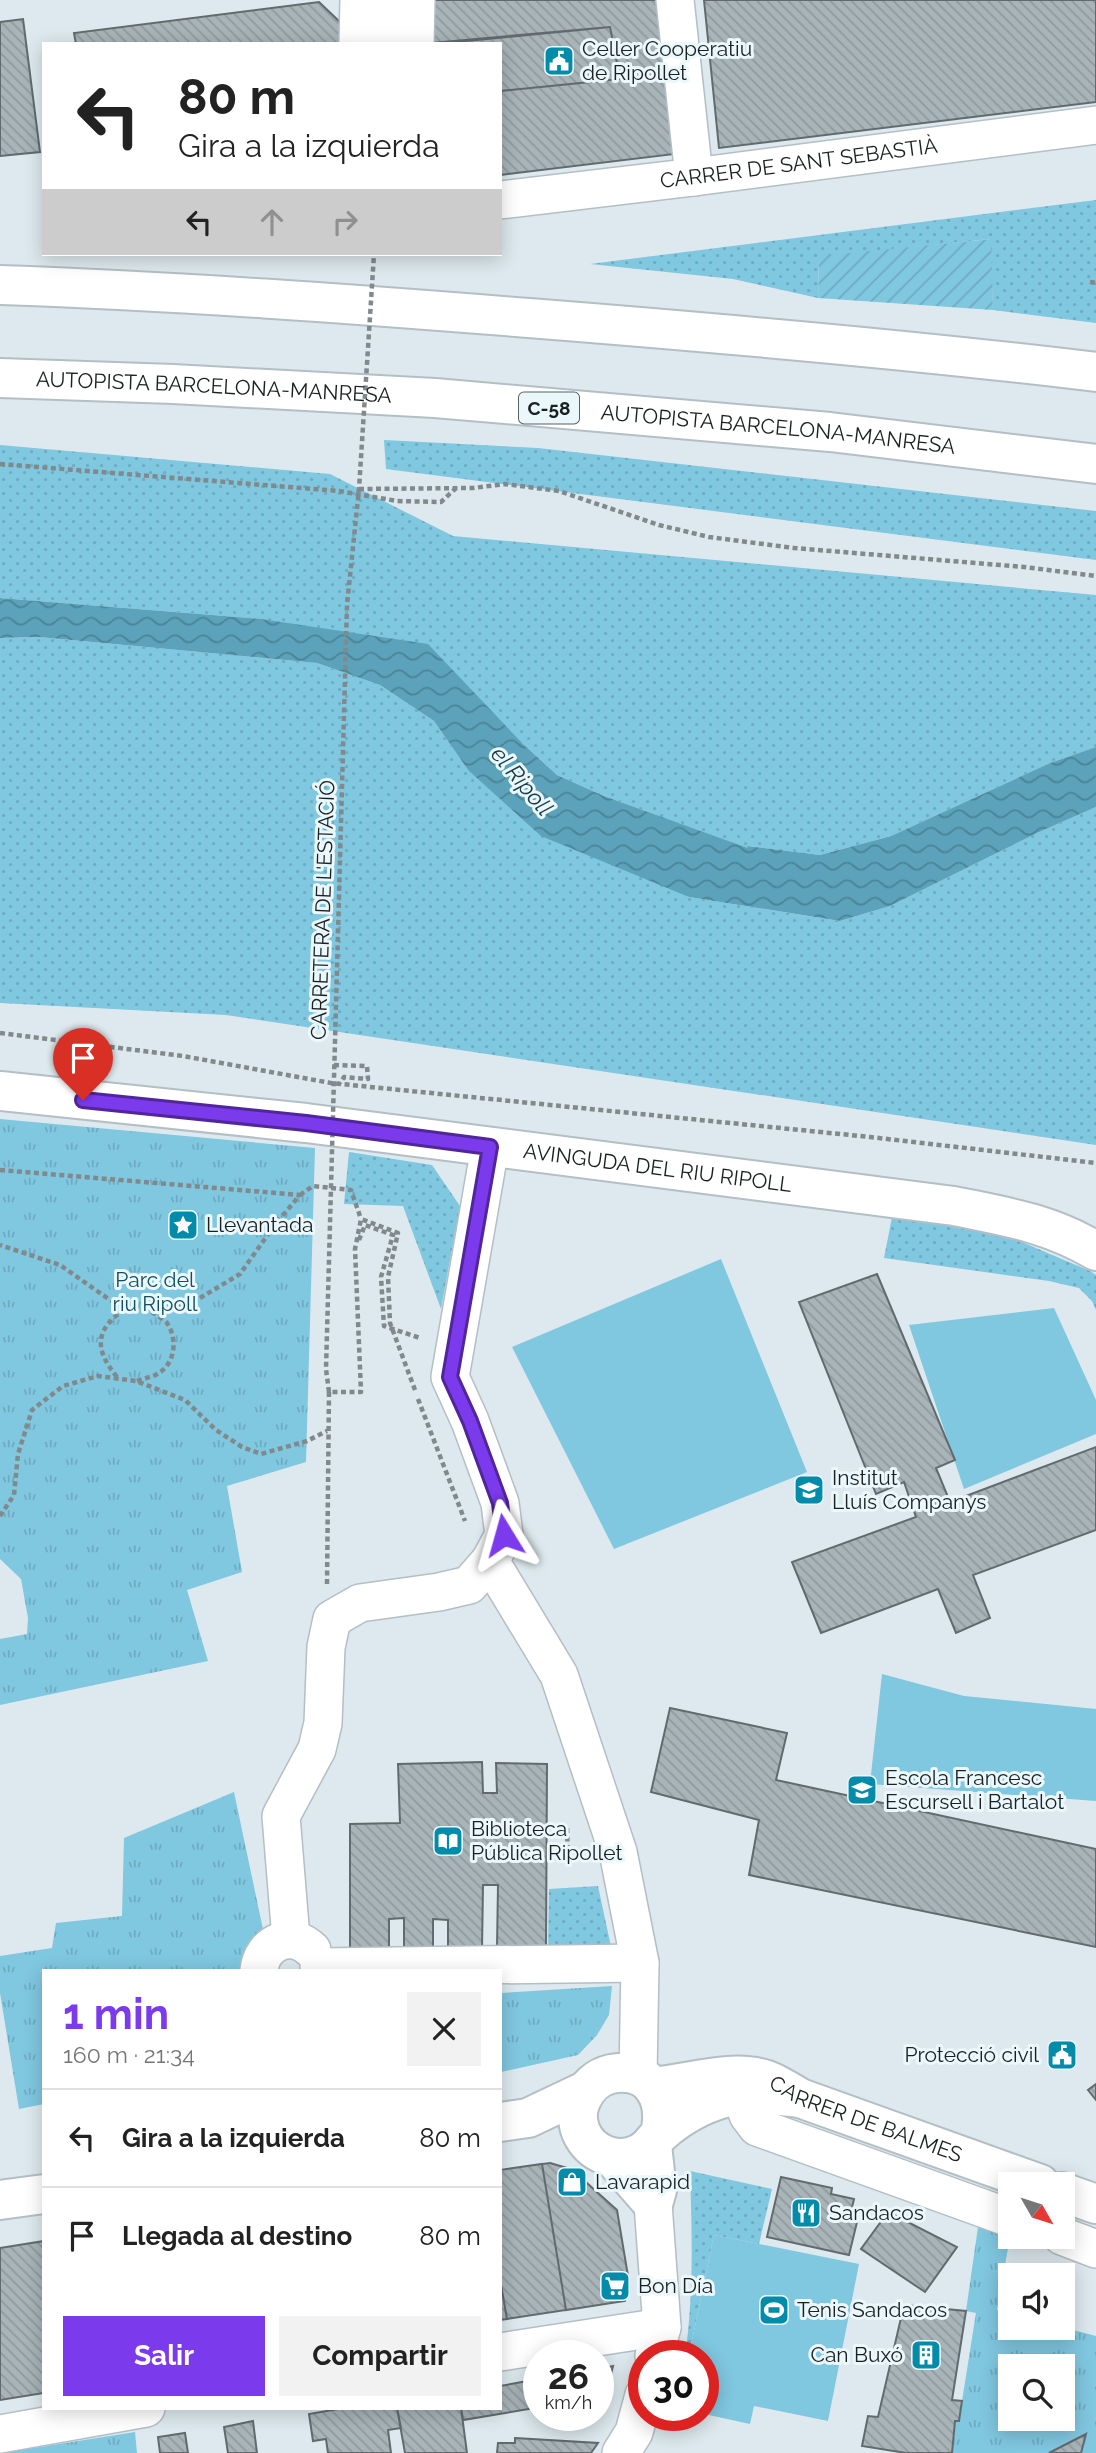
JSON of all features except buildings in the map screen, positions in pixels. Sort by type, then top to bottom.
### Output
[{"type":"main road","points":[[0,285],[228,295],[553,320],[849,344],[1096,372]]},
{"type":"main road","name":"AUTOPISTA BARCELONA-MANRESA","points":[[0,378],[435,398],[830,432],[1096,464]]},
{"type":"main road","name":"AVINGUDA DEL RIU RIPOLL","points":[[0,1091],[306,1123],[954,1206],[1024,1220],[1069,1235],[1096,1251]]},
{"type":"main road","points":[[514,2120],[585,2091],[609,2074],[623,2073],[660,2082],[664,2118],[656,2140],[657,2190],[653,2204],[580,2130],[579,2104],[585,2091]]},
{"type":"main road","name":"CARRER DE BALMES","points":[[660,2082],[728,2076],[768,2080],[800,2098],[1007,2172]]},
{"type":"main road","points":[[514,2120],[627,2158],[640,2154],[693,2111],[720,2099],[760,2094],[800,2098]]},
{"type":"main road","points":[[0,2200],[42,2194]]},
{"type":"main road","points":[[1075,2197],[1096,2204]]},
{"type":"street","points":[[358,42],[359,0]]},
{"type":"street","points":[[384,42],[387,0]]},
{"type":"street","points":[[415,42],[416,0]]},
{"type":"street","points":[[675,0],[694,177]]},
{"type":"street","name":"CARRER DE SANT SEBASTIÀ","points":[[502,200],[1096,125]]},
{"type":"street","points":[[291,1939],[281,1816],[317,1749],[323,1723],[326,1647],[332,1619],[360,1603],[469,1585],[490,1561],[504,1535],[500,1503],[470,1421],[450,1377],[490,1147]]},
{"type":"street","points":[[490,1561],[559,1675],[618,1852],[660,2082]]},
{"type":"street","points":[[259,1969],[265,1951],[281,1940],[291,1939],[307,1945],[313,1951],[319,1969],[640,1963]]},
{"type":"street","points":[[742,2096],[748,2115],[757,2126],[998,2214]]},
{"type":"street","points":[[653,2204],[658,2340]]},
{"type":"street","points":[[1075,2241],[1096,2249]]},
{"type":"street","points":[[502,2352],[628,2343]]},
{"type":"street","points":[[0,2434],[135,2410]]},
{"type":"street","points":[[621,2453],[634,2431]]},
{"type":"path","name":"CARRETERA DE L'ESTACIÓ","points":[[332,1619],[326,1576],[329,1392],[326,1369],[347,605],[359,489],[374,256]]},
{"type":"path","points":[[0,464],[339,491],[397,501],[442,502],[456,488]]},
{"type":"path","points":[[359,489],[505,485],[559,491],[646,521],[709,537],[794,548],[1024,567],[1096,576]]},
{"type":"path","points":[[0,1034],[183,1056],[340,1083],[1096,1163]]},
{"type":"path","points":[[334,1065],[367,1066],[368,1080],[344,1077],[340,1083]]},
{"type":"path","points":[[0,1170],[300,1195]]},
{"type":"path","points":[[0,1245],[61,1265],[110,1300],[127,1308],[149,1310],[190,1304],[240,1274],[300,1195],[313,1186],[351,1190],[361,1219],[355,1249],[361,1392],[329,1392]]},
{"type":"path","points":[[361,1219],[398,1233],[388,1277],[392,1329],[470,1535],[490,1561]]},
{"type":"path","points":[[355,1249],[365,1225],[393,1235],[381,1277],[384,1326],[423,1339]]},
{"type":"path","points":[[118,1379],[100,1352],[101,1337],[112,1318],[127,1308]]},
{"type":"path","points":[[136,1381],[159,1373],[170,1363],[174,1351],[173,1338],[166,1322],[149,1310]]},
{"type":"path","points":[[0,1516],[14,1495],[18,1454],[32,1410],[63,1386],[98,1376],[136,1381],[185,1400],[216,1430],[242,1447],[261,1454],[307,1441],[327,1431]]},
{"type":"path","points":[[567,1828],[568,1860]]},
{"type":"green space","points":[[1096,200],[1096,323],[993,310],[990,239],[819,257],[818,298],[733,279],[590,264]]},
{"type":"green space","points":[[991,239],[993,310],[818,298],[819,256]]},
{"type":"green space","points":[[384,440],[538,448],[1096,511],[1096,560],[386,469]]},
{"type":"green space","points":[[0,445],[330,474],[453,536],[1096,595],[1096,747],[1050,763],[891,836],[820,855],[748,846],[750,849],[604,796],[557,775],[522,743],[261,619],[0,598]]},
{"type":"green space","points":[[39,637],[317,663],[380,685],[434,721],[468,770],[689,897],[840,921],[890,906],[1037,833],[1096,807],[1096,1145],[226,1015],[0,1003],[0,638]]},
{"type":"green space","name":"Parc del riu Ripoll","points":[[0,1119],[315,1148],[306,1462],[227,1486],[242,1572],[187,1590],[208,1661],[0,1705],[0,1639],[27,1634],[28,1618],[21,1579],[0,1559]]},
{"type":"green space","points":[[349,1152],[432,1165],[460,1206],[441,1309],[403,1206],[344,1204]]},
{"type":"green space","points":[[892,1217],[989,1228],[1090,1271],[1096,1275],[1096,1310],[1092,1301],[1079,1288],[1049,1281],[884,1258]]},
{"type":"green space","points":[[721,1259],[807,1472],[614,1549],[512,1347]]},
{"type":"green space","points":[[1054,1308],[1096,1400],[1096,1434],[964,1489],[909,1325]]},
{"type":"green space","points":[[882,1674],[964,1696],[1096,1709],[1096,1801],[870,1784]]},
{"type":"green space","points":[[234,1792],[264,1934],[248,1969],[42,1969],[42,2104],[19,2109],[0,1993],[0,1956],[52,1948],[56,1923],[122,1916],[124,1838]]},
{"type":"green space","points":[[598,1886],[613,1956],[548,1955],[549,1889]]},
{"type":"green space","points":[[612,1986],[609,2015],[597,2035],[578,2055],[502,2072],[502,1993]]},
{"type":"green space","points":[[690,2171],[772,2189],[759,2244],[714,2235],[692,2340],[687,2340],[691,2287]]},
{"type":"green space","points":[[978,2227],[998,2233],[998,2249],[1008,2249],[1005,2263],[998,2263],[998,2340],[1075,2340],[1075,2330],[1096,2336],[1096,2453],[1081,2453],[1085,2435],[1049,2453],[952,2453],[955,2421],[959,2420],[976,2313],[966,2311]]},
{"type":"green space","name":"Tenis Sandacos","points":[[714,2235],[859,2264],[828,2421],[754,2406],[750,2424],[719,2417],[719,2340],[692,2340]]},
{"type":"green space","points":[[135,2432],[137,2453],[2,2453]]},
{"type":"water","name":"el Ripoll","points":[[0,598],[261,619],[428,644],[522,743],[557,775],[604,796],[748,848],[747,846],[820,855],[891,836],[1050,763],[1096,747],[1096,807],[1037,833],[890,906],[840,921],[689,897],[541,836],[468,770],[434,721],[380,685],[317,663],[39,637],[0,638]]},
{"type":"place","name":"Celler Cooperatiu de Ripollet","points":[[559,61]]},
{"type":"place","name":"Llevantada","points":[[183,1225]]},
{"type":"place","name":"Institut Lluís Companys","points":[[809,1490]]},
{"type":"place","name":"Escola Francesc Escursell i Bartalot","points":[[862,1790]]},
{"type":"place","name":"Biblioteca Pública Ripollet","points":[[448,1841]]},
{"type":"place","name":"Protecció civil","points":[[1062,2055]]},
{"type":"place","name":"Lavarapid","points":[[572,2182]]},
{"type":"place","name":"Sandacos","points":[[806,2213]]},
{"type":"place","name":"Bon Día","points":[[615,2286]]},
{"type":"place","name":"Tenis Sandacos","points":[[774,2310]]},
{"type":"place","name":"Can Buxó","points":[[926,2355]]},
{"type":"route","points":[[83,1100],[306,1123],[490,1147],[450,1377],[470,1421],[500,1503],[504,1535]]}]
